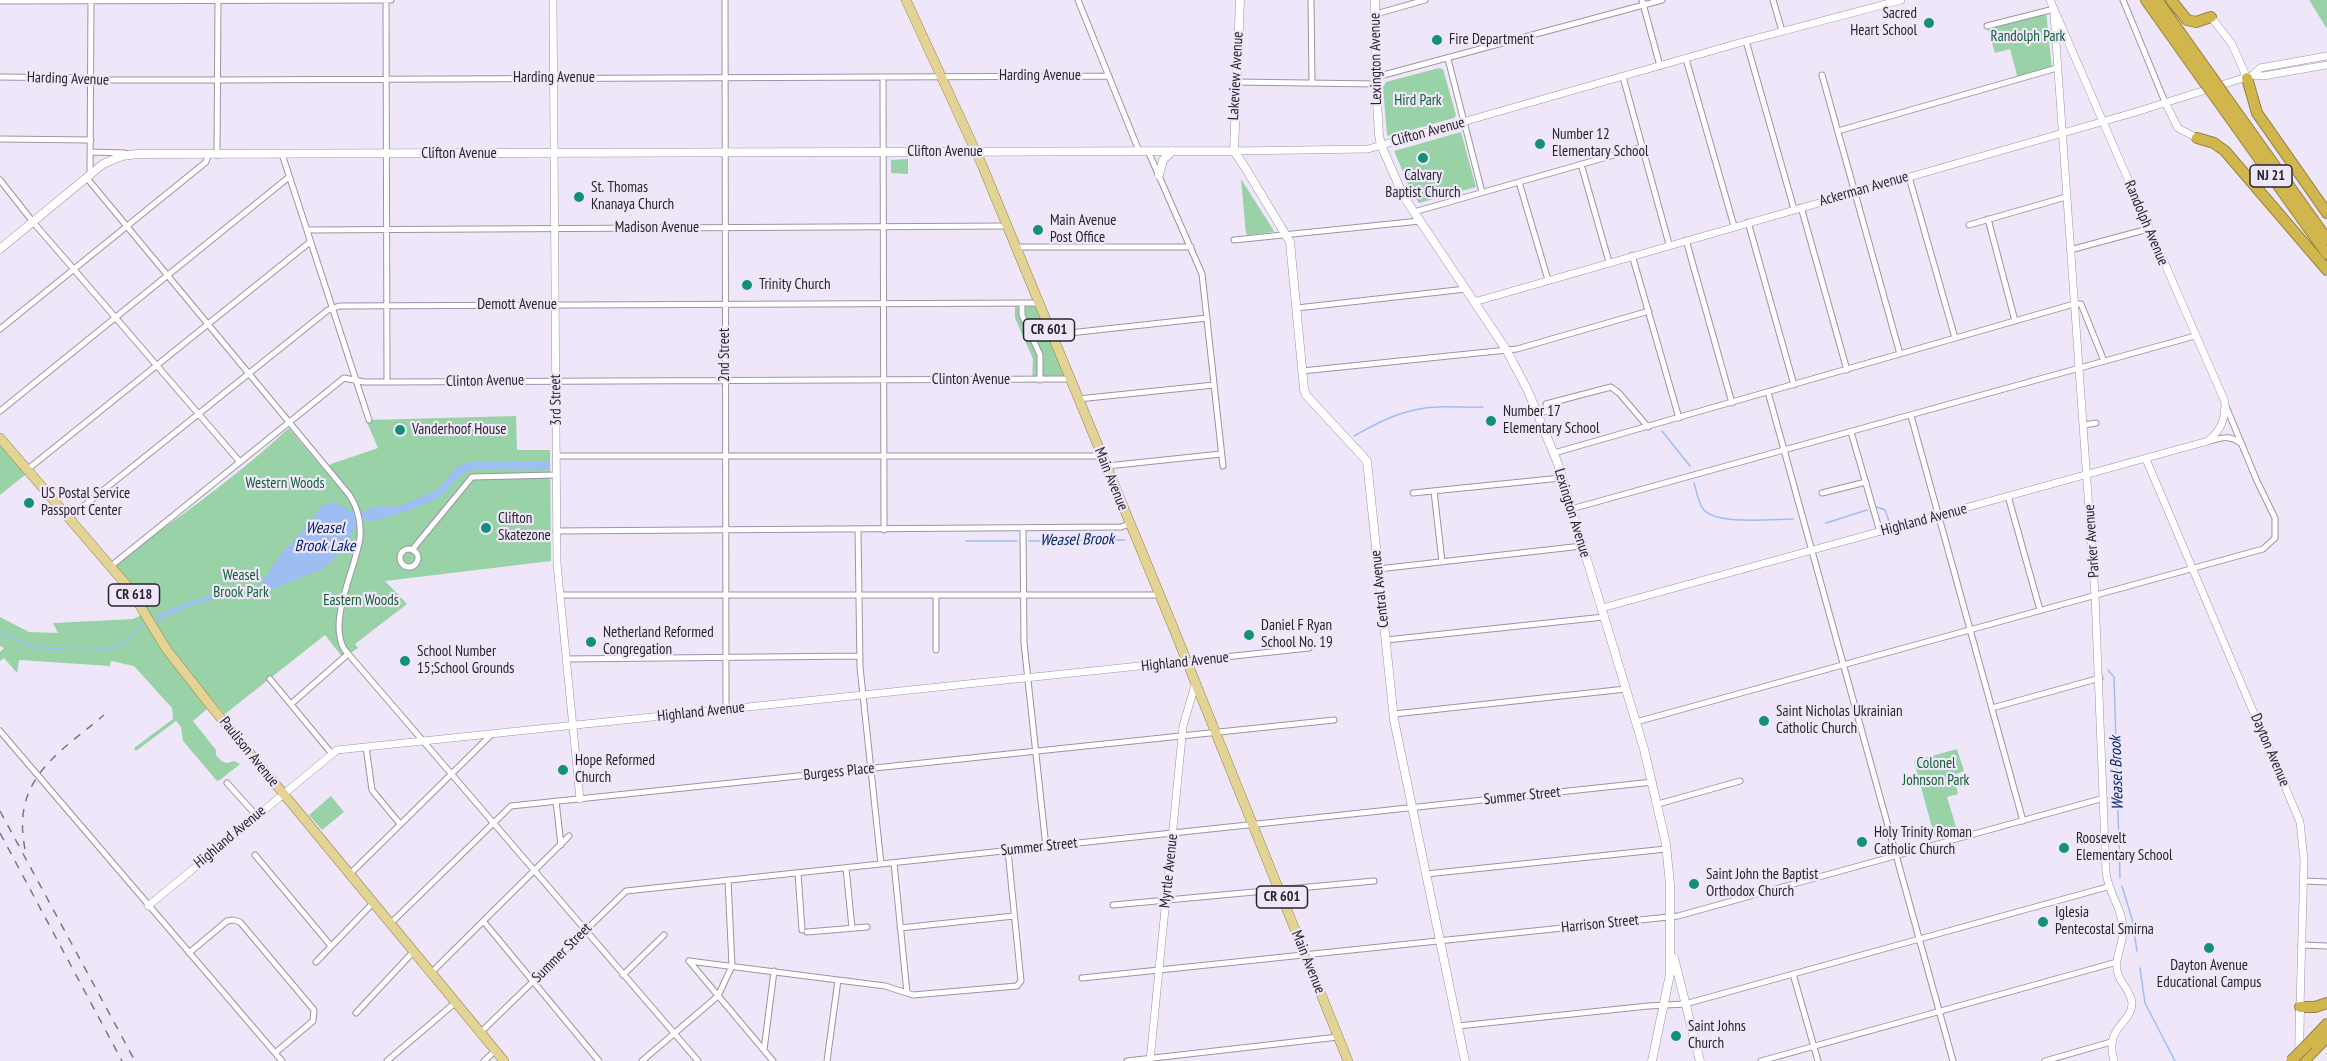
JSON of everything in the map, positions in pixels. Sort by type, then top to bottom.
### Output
[{"type":"highway","name":"NJ 21","points":[[2146,0],[2206,77]]},
{"type":"highway","name":"NJ 21","points":[[2157,0],[2206,77],[2327,254]]},
{"type":"highway","points":[[2171,0],[2187,20],[2196,22],[2211,17]]},
{"type":"highway","points":[[2250,77],[2257,113],[2327,213]]},
{"type":"highway","name":"NJ 21","points":[[2220,97],[2327,238]]},
{"type":"highway","points":[[2197,138],[2214,143],[2230,157],[2327,270]]},
{"type":"highway","points":[[2300,1007],[2315,1007],[2327,1003]]},
{"type":"highway","points":[[2291,1061],[2327,1024]]},
{"type":"highway","points":[[2303,1060],[2327,1037]]},
{"type":"main road","name":"Main Avenue","points":[[906,0],[976,152],[1007,226],[1196,682],[1348,1061]]},
{"type":"main road","name":"Lakeview Avenue","points":[[1234,151],[1240,0]]},
{"type":"main road","name":"Lexington Avenue","points":[[1375,0],[1376,81],[1379,135],[1382,145],[1404,197],[1507,351],[1538,414],[1554,453],[1653,782],[1666,849],[1671,947],[1670,974],[1652,1061]]},
{"type":"main road","points":[[1159,175],[1163,160],[1172,151]]},
{"type":"main road","name":"Clifton Avenue","points":[[0,249],[88,175],[112,160],[137,154],[1234,151]]},
{"type":"main road","name":"Central Avenue","points":[[1234,151],[1291,246],[1306,395],[1367,460],[1394,714],[1465,1061]]},
{"type":"main road","name":"Paulison Avenue","points":[[0,438],[111,566],[135,598],[167,650],[504,1061]]},
{"type":"main road","points":[[1671,947],[1700,1061]]},
{"type":"main road","name":"Dayton Avenue","points":[[2300,1007],[2303,1060]]},
{"type":"street","points":[[217,155],[218,0]]},
{"type":"street","points":[[386,0],[387,382]]},
{"type":"street","points":[[0,1],[391,0]]},
{"type":"street","name":"3rd Street","points":[[554,0],[556,531],[580,799]]},
{"type":"street","name":"2nd Street","points":[[725,0],[726,710]]},
{"type":"street","points":[[1078,0],[1109,76],[1144,151],[1159,175],[1202,273],[1222,466]]},
{"type":"street","points":[[1311,0],[1312,82]]},
{"type":"street","points":[[1376,14],[1425,0]]},
{"type":"street","points":[[1236,82],[1376,81],[1642,3],[1662,0]]},
{"type":"street","points":[[1773,0],[1782,31]]},
{"type":"street","name":"Clifton Avenue","points":[[1234,151],[1368,149],[1746,41],[1901,0]]},
{"type":"street","name":"Randolph Avenue","points":[[2050,0],[2275,518],[2276,531],[2270,544],[2256,552],[2193,568]]},
{"type":"street","points":[[2123,0],[2178,128],[2197,138]]},
{"type":"street","points":[[91,1],[91,152],[88,175],[168,276],[348,492],[356,506],[361,525],[359,546],[339,622],[339,636],[348,654],[698,1061]]},
{"type":"street","points":[[1642,3],[1660,66]]},
{"type":"street","points":[[1987,26],[2054,9]]},
{"type":"street","name":"Parker Avenue","points":[[2054,9],[2088,475],[2100,678],[2108,887],[2123,926],[2117,962],[2118,976],[2130,995],[2131,1007],[2114,1032],[2111,1042]]},
{"type":"street","points":[[2211,17],[2232,44],[2250,77]]},
{"type":"street","points":[[1746,41],[1847,370]]},
{"type":"street","name":"Ackerman Avenue","points":[[2250,77],[2260,68],[2327,56]]},
{"type":"street","points":[[1448,59],[1482,192]]},
{"type":"street","points":[[1686,59],[1734,226]]},
{"type":"street","name":"Ackerman Avenue","points":[[1474,302],[1669,244],[2103,122],[2250,77],[2327,65]]},
{"type":"street","points":[[1838,131],[2057,68]]},
{"type":"street","points":[[1822,75],[1900,354]]},
{"type":"street","name":"Harding Avenue","points":[[0,77],[218,80],[1109,76]]},
{"type":"street","points":[[1623,76],[1669,244]]},
{"type":"street","points":[[883,77],[884,530]]},
{"type":"street","points":[[0,139],[91,140]]},
{"type":"street","points":[[1414,212],[1642,147]]},
{"type":"street","points":[[91,152],[137,154]]},
{"type":"street","points":[[282,154],[369,420]]},
{"type":"street","points":[[0,329],[206,162],[208,155]]},
{"type":"street","points":[[1581,164],[1609,262]]},
{"type":"street","points":[[0,411],[289,177]]},
{"type":"street","points":[[1909,177],[1955,338]]},
{"type":"street","points":[[0,180],[73,270],[240,462]]},
{"type":"street","points":[[1519,182],[1548,280]]},
{"type":"street","points":[[1969,225],[2066,197]]},
{"type":"street","points":[[1988,219],[2015,321]]},
{"type":"street","points":[[1234,240],[1420,221]]},
{"type":"street","points":[[1748,222],[1794,385]]},
{"type":"street","name":"Madison Avenue","points":[[307,230],[1007,226]]},
{"type":"street","points":[[2070,250],[2148,229]]},
{"type":"street","points":[[1686,240],[1732,403]]},
{"type":"street","points":[[28,469],[310,242]]},
{"type":"street","points":[[1015,247],[1191,247]]},
{"type":"street","points":[[1632,255],[1678,418]]},
{"type":"street","points":[[1297,308],[1466,289]]},
{"type":"street","points":[[1022,303],[1022,315],[1040,355],[1040,380]]},
{"type":"street","name":"Demott Avenue","points":[[332,308],[387,305],[1038,303]]},
{"type":"street","points":[[1554,453],[2074,304],[2081,304],[2104,361]]},
{"type":"street","points":[[70,518],[332,308]]},
{"type":"street","points":[[1302,371],[1507,351],[1649,310]]},
{"type":"street","points":[[1051,335],[1207,318]]},
{"type":"street","points":[[1571,509],[2195,336]]},
{"type":"street","name":"Clinton Avenue","points":[[111,566],[344,378],[387,382],[1069,379]]},
{"type":"street","points":[[1078,399],[1214,385]]},
{"type":"street","points":[[1538,414],[1550,410],[1546,404],[1611,387],[1648,427]]},
{"type":"street","points":[[1768,393],[1953,1061]]},
{"type":"street","points":[[2208,441],[2219,432],[2224,422],[2225,402]]},
{"type":"street","points":[[1911,416],[2023,821]]},
{"type":"street","points":[[2084,425],[2096,423]]},
{"type":"street","points":[[1851,432],[1880,532]]},
{"type":"street","name":"Highland Avenue","points":[[1602,608],[2227,436],[2233,437],[2243,446]]},
{"type":"street","points":[[1106,466],[1221,454]]},
{"type":"street","points":[[556,456],[1102,456]]},
{"type":"street","name":"Dayton Avenue","points":[[2146,459],[2296,812],[2303,846],[2304,881],[2300,1007]]},
{"type":"street","points":[[412,550],[472,477],[556,475]]},
{"type":"street","points":[[1413,493],[1561,478]]},
{"type":"street","points":[[1822,493],[1866,482]]},
{"type":"street","points":[[1434,490],[1442,562]]},
{"type":"street","points":[[2008,496],[2040,610]]},
{"type":"street","points":[[556,531],[1023,529],[1121,527],[1130,524]]},
{"type":"street","points":[[1023,529],[1024,643],[1046,847]]},
{"type":"street","points":[[858,530],[860,667],[881,864]]},
{"type":"street","points":[[1378,569],[1582,546]]},
{"type":"street","points":[[1636,722],[2193,568]]},
{"type":"street","points":[[560,595],[1160,595]]},
{"type":"street","points":[[936,596],[936,650]]},
{"type":"street","points":[[1386,640],[1604,617]]},
{"type":"street","name":"Highland Avenue","points":[[148,906],[337,750],[1309,648]]},
{"type":"street","points":[[291,704],[348,654]]},
{"type":"street","points":[[566,659],[860,656]]},
{"type":"street","points":[[1992,708],[2100,678]]},
{"type":"street","points":[[270,679],[332,754]]},
{"type":"street","name":"Myrtle Avenue","points":[[1150,1060],[1182,736],[1196,682]]},
{"type":"street","points":[[1394,714],[1626,689]]},
{"type":"street","name":"Burgess Place","points":[[391,923],[511,806],[1334,720]]},
{"type":"street","points":[[0,731],[282,1061]]},
{"type":"street","points":[[350,874],[492,734]]},
{"type":"street","points":[[366,747],[372,790],[400,824]]},
{"type":"street","points":[[1658,804],[1740,781]]},
{"type":"street","name":"Summer Street","points":[[481,1032],[626,891],[1653,782]]},
{"type":"street","points":[[227,783],[256,815]]},
{"type":"street","name":"Harrison Street","points":[[1082,978],[1670,917],[2104,798]]},
{"type":"street","points":[[556,801],[561,845]]},
{"type":"street","points":[[432,972],[569,836]]},
{"type":"street","points":[[1426,874],[1666,849]]},
{"type":"street","points":[[773,1061],[689,961],[885,986],[913,995],[1017,986],[1020,984],[1020,977],[1008,851]]},
{"type":"street","points":[[255,855],[331,946]]},
{"type":"street","points":[[894,863],[907,993]]},
{"type":"street","points":[[846,868],[852,928]]},
{"type":"street","points":[[798,873],[805,931],[867,927]]},
{"type":"street","points":[[642,1061],[718,996],[732,966],[729,880]]},
{"type":"street","points":[[1113,905],[1374,880]]},
{"type":"street","points":[[2304,881],[2327,882]]},
{"type":"street","points":[[1458,1026],[1685,1004],[2108,887]]},
{"type":"street","points":[[316,962],[374,902]]},
{"type":"street","points":[[900,928],[1014,916]]},
{"type":"street","points":[[189,953],[227,921],[240,922],[314,1010],[313,1021],[275,1053]]},
{"type":"street","points":[[484,922],[599,1061]]},
{"type":"street","points":[[623,975],[664,935]]},
{"type":"street","points":[[2301,945],[2327,946]]},
{"type":"street","points":[[356,1013],[414,951]]},
{"type":"street","points":[[1761,1061],[2117,962]]},
{"type":"street","points":[[764,1051],[774,971]]},
{"type":"street","points":[[1793,974],[1818,1061]]},
{"type":"street","points":[[827,1061],[838,980]]},
{"type":"street","points":[[387,1061],[456,1002]]},
{"type":"street","points":[[1127,1061],[1338,1037]]},
{"type":"street","points":[[2045,1061],[2111,1042],[2114,1061]]},
{"type":"street","points":[[484,1061],[496,1050]]},
{"type":"green space","points":[[2309,0],[2327,0],[2327,29]]},
{"type":"green space","name":"Randolph Park","points":[[2046,11],[2052,70],[2018,79],[2010,49],[1995,53],[1987,26]]},
{"type":"green space","name":"Hird Park","points":[[1439,68],[1443,69],[1456,115],[1454,118],[1387,135],[1383,87],[1386,82]]},
{"type":"green space","points":[[1461,132],[1476,187],[1419,203],[1412,193],[1394,151]]},
{"type":"green space","points":[[908,159],[908,174],[891,173],[891,160]]},
{"type":"green space","points":[[1241,179],[1274,231],[1273,232],[1246,234]]},
{"type":"green space","points":[[1015,303],[1038,303],[1069,379],[1032,380],[1033,359],[1015,318]]},
{"type":"green space","name":"Weasel Brook Park","points":[[516,416],[517,450],[550,450],[551,561],[385,581],[407,604],[355,644],[358,648],[343,658],[325,635],[225,714],[171,655],[207,709],[193,721],[216,750],[216,755],[220,759],[226,763],[234,761],[240,764],[220,780],[217,781],[183,741],[181,727],[176,721],[136,751],[134,748],[173,719],[172,708],[134,666],[111,661],[110,666],[19,660],[17,673],[4,658],[0,661],[0,652],[4,648],[0,646],[0,617],[29,632],[58,633],[53,623],[133,619],[144,614],[111,566],[225,482],[289,428],[324,470],[331,464],[378,448],[366,420]]},
{"type":"green space","points":[[0,438],[30,471],[0,495]]},
{"type":"green space","name":"Colonel Johnson Park","points":[[1957,749],[1964,771],[1954,775],[1958,794],[1947,797],[1957,830],[1934,835],[1914,761]]},
{"type":"green space","points":[[331,796],[344,812],[322,830],[309,815]]},
{"type":"water","name":"Weasel Brook Lake","points":[[470,462],[550,462],[550,469],[471,470],[458,477],[446,492],[437,498],[385,518],[370,521],[366,519],[355,526],[349,541],[324,568],[259,595],[213,599],[157,621],[155,618],[171,609],[213,594],[248,593],[257,590],[282,552],[323,505],[335,502],[350,511],[365,512],[372,507],[397,507],[437,490],[458,466]]},
{"type":"waterway","name":"Weasel Brook","points":[[1354,436],[1384,420],[1415,410],[1483,407]]},
{"type":"waterway","name":"Weasel Brook","points":[[1662,431],[1690,466]]},
{"type":"waterway","name":"Weasel Brook","points":[[1694,483],[1700,504],[1711,515],[1733,519],[1793,519]]},
{"type":"waterway","name":"Weasel Brook","points":[[1877,507],[1885,510],[1889,521]]},
{"type":"waterway","name":"Weasel Brook","points":[[1826,523],[1867,510]]},
{"type":"waterway","name":"Weasel Brook","points":[[1029,541],[1125,540]]},
{"type":"waterway","name":"Weasel Brook","points":[[966,541],[1017,541]]},
{"type":"waterway","name":"Weasel Brook","points":[[0,632],[23,643],[46,648],[100,649],[123,644],[135,630],[144,624]]},
{"type":"waterway","name":"Weasel Brook","points":[[2108,670],[2114,677],[2120,878]]},
{"type":"waterway","name":"Weasel Brook","points":[[2122,886],[2132,919],[2137,951]]},
{"type":"waterway","name":"Weasel Brook","points":[[2140,968],[2145,1003],[2175,1061]]},
{"type":"railway","points":[[25,849],[22,825],[25,804],[32,786],[55,756],[104,715]]},
{"type":"railway","points":[[0,811],[135,1061]]},
{"type":"railway","points":[[0,833],[122,1061]]},
{"type":"place","name":"Sacred Heart School","points":[[1929,23]]},
{"type":"place","name":"Fire Department","points":[[1437,40]]},
{"type":"place","name":"Number 12 Elementary School","points":[[1540,144]]},
{"type":"place","name":"Calvary Baptist Church","points":[[1423,158]]},
{"type":"place","name":"St. Thomas Knanaya Church","points":[[579,197]]},
{"type":"place","name":"Main Avenue Post Office","points":[[1038,230]]},
{"type":"place","name":"Trinity Church","points":[[747,285]]},
{"type":"place","name":"Number 17 Elementary School","points":[[1491,421]]},
{"type":"place","name":"Vanderhoof House","points":[[400,430]]},
{"type":"place","name":"US Postal Service Passport Center","points":[[29,503]]},
{"type":"place","name":"Clifton Skatezone","points":[[486,528]]},
{"type":"place","name":"Daniel F Ryan School No. 19","points":[[1249,635]]},
{"type":"place","name":"Netherland Reformed Congregation","points":[[591,642]]},
{"type":"place","name":"School Number 15;School Grounds","points":[[405,661]]},
{"type":"place","name":"Saint Nicholas Ukrainian Catholic Church","points":[[1764,721]]},
{"type":"place","name":"Hope Reformed Church","points":[[563,770]]},
{"type":"place","name":"Holy Trinity Roman Catholic Church","points":[[1862,842]]},
{"type":"place","name":"Roosevelt Elementary School","points":[[2064,848]]},
{"type":"place","name":"Saint John the Baptist Orthodox Church","points":[[1694,884]]},
{"type":"place","name":"Iglesia Pentecostal Smirna","points":[[2043,922]]},
{"type":"place","name":"Dayton Avenue Educational Campus","points":[[2209,948]]},
{"type":"place","name":"Saint Johns Church","points":[[1676,1036]]},
{"type":"park label","name":"Western Woods","points":[[285,484]]},
{"type":"park label","name":"Eastern Woods","points":[[361,601]]}]
